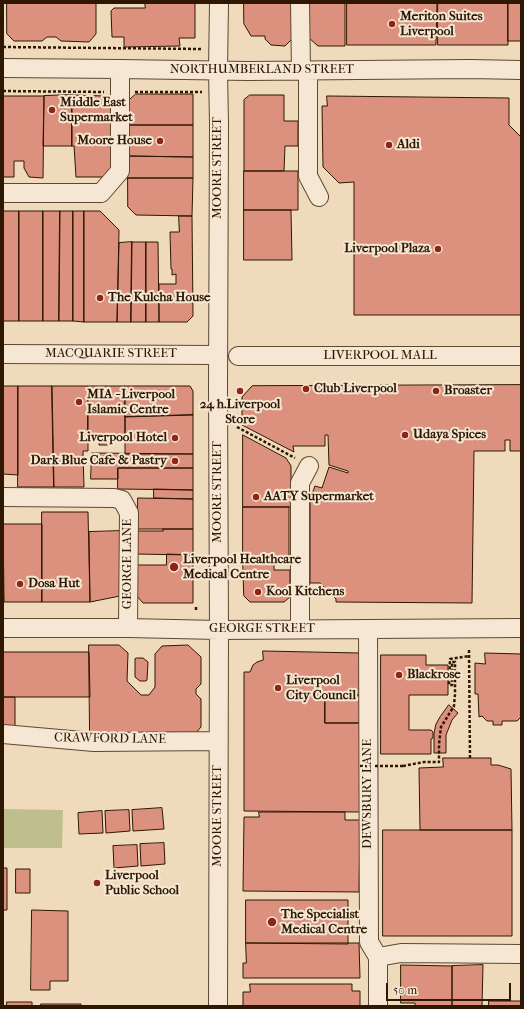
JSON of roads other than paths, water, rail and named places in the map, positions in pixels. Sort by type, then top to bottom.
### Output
[{"type":"street","name":"MOORE STREET","points":[[218,1006],[219,3]]},
{"type":"street","points":[[300,3],[305,71],[308,176],[319,198]]},
{"type":"street","name":"NORTHUMBERLAND STREET","points":[[3,68],[218,71],[521,70]]},
{"type":"street","points":[[3,192],[101,193],[120,171],[120,69]]},
{"type":"street","name":"MACQUARIE STREET","points":[[3,354],[218,355]]},
{"type":"street","name":"LIVERPOOL MALL","points":[[238,356],[521,356]]},
{"type":"street","points":[[300,629],[300,483],[309,466]]},
{"type":"street","name":"GEORGE LANE","points":[[3,497],[114,498],[122,500],[129,513],[128,628]]},
{"type":"street","name":"GEORGE STREET","points":[[3,628],[219,630],[521,628]]},
{"type":"street","name":"DEWSBURY LANE","points":[[368,629],[364,763],[369,942],[378,958]]},
{"type":"street","name":"CRAWFORD LANE","points":[[3,734],[94,742],[218,741]]},
{"type":"street","points":[[378,1006],[378,958],[401,953],[521,954]]},
{"type":"place","name":"Meriton Suites Liverpool","points":[[392,24]]},
{"type":"place","name":"Middle East Supermarket","points":[[52,110]]},
{"type":"place","name":"Moore House","points":[[160,141]]},
{"type":"place","name":"Aldi","points":[[389,145]]},
{"type":"place","name":"Liverpool Plaza","points":[[438,249]]},
{"type":"place","name":"The Kulcha House","points":[[100,298]]},
{"type":"place","name":"Club Liverpool","points":[[306,389]]},
{"type":"place","name":"24 h.Liverpool Store","points":[[240,391]]},
{"type":"place","name":"Broaster","points":[[436,391]]},
{"type":"place","name":"MIA - Liverpool Islamic Centre","points":[[79,402]]},
{"type":"place","name":"Udaya Spices","points":[[405,435]]},
{"type":"place","name":"Liverpool Hotel","points":[[175,438]]},
{"type":"place","name":"Dark Blue Cafe & Pastry","points":[[175,461]]},
{"type":"place","name":"AATY Supermarket","points":[[256,497]]},
{"type":"place","name":"Liverpool Healthcare Medical Centre","points":[[174,567]]},
{"type":"place","name":"Dosa Hut","points":[[20,584]]},
{"type":"place","name":"Kool Kitchens","points":[[258,592]]},
{"type":"place","name":"Blackrose","points":[[399,675]]},
{"type":"place","name":"Liverpool City Council","points":[[278,688]]},
{"type":"place","name":"Liverpool Public School","points":[[97,883]]},
{"type":"place","name":"The Specialist Medical Centre","points":[[272,922]]}]
